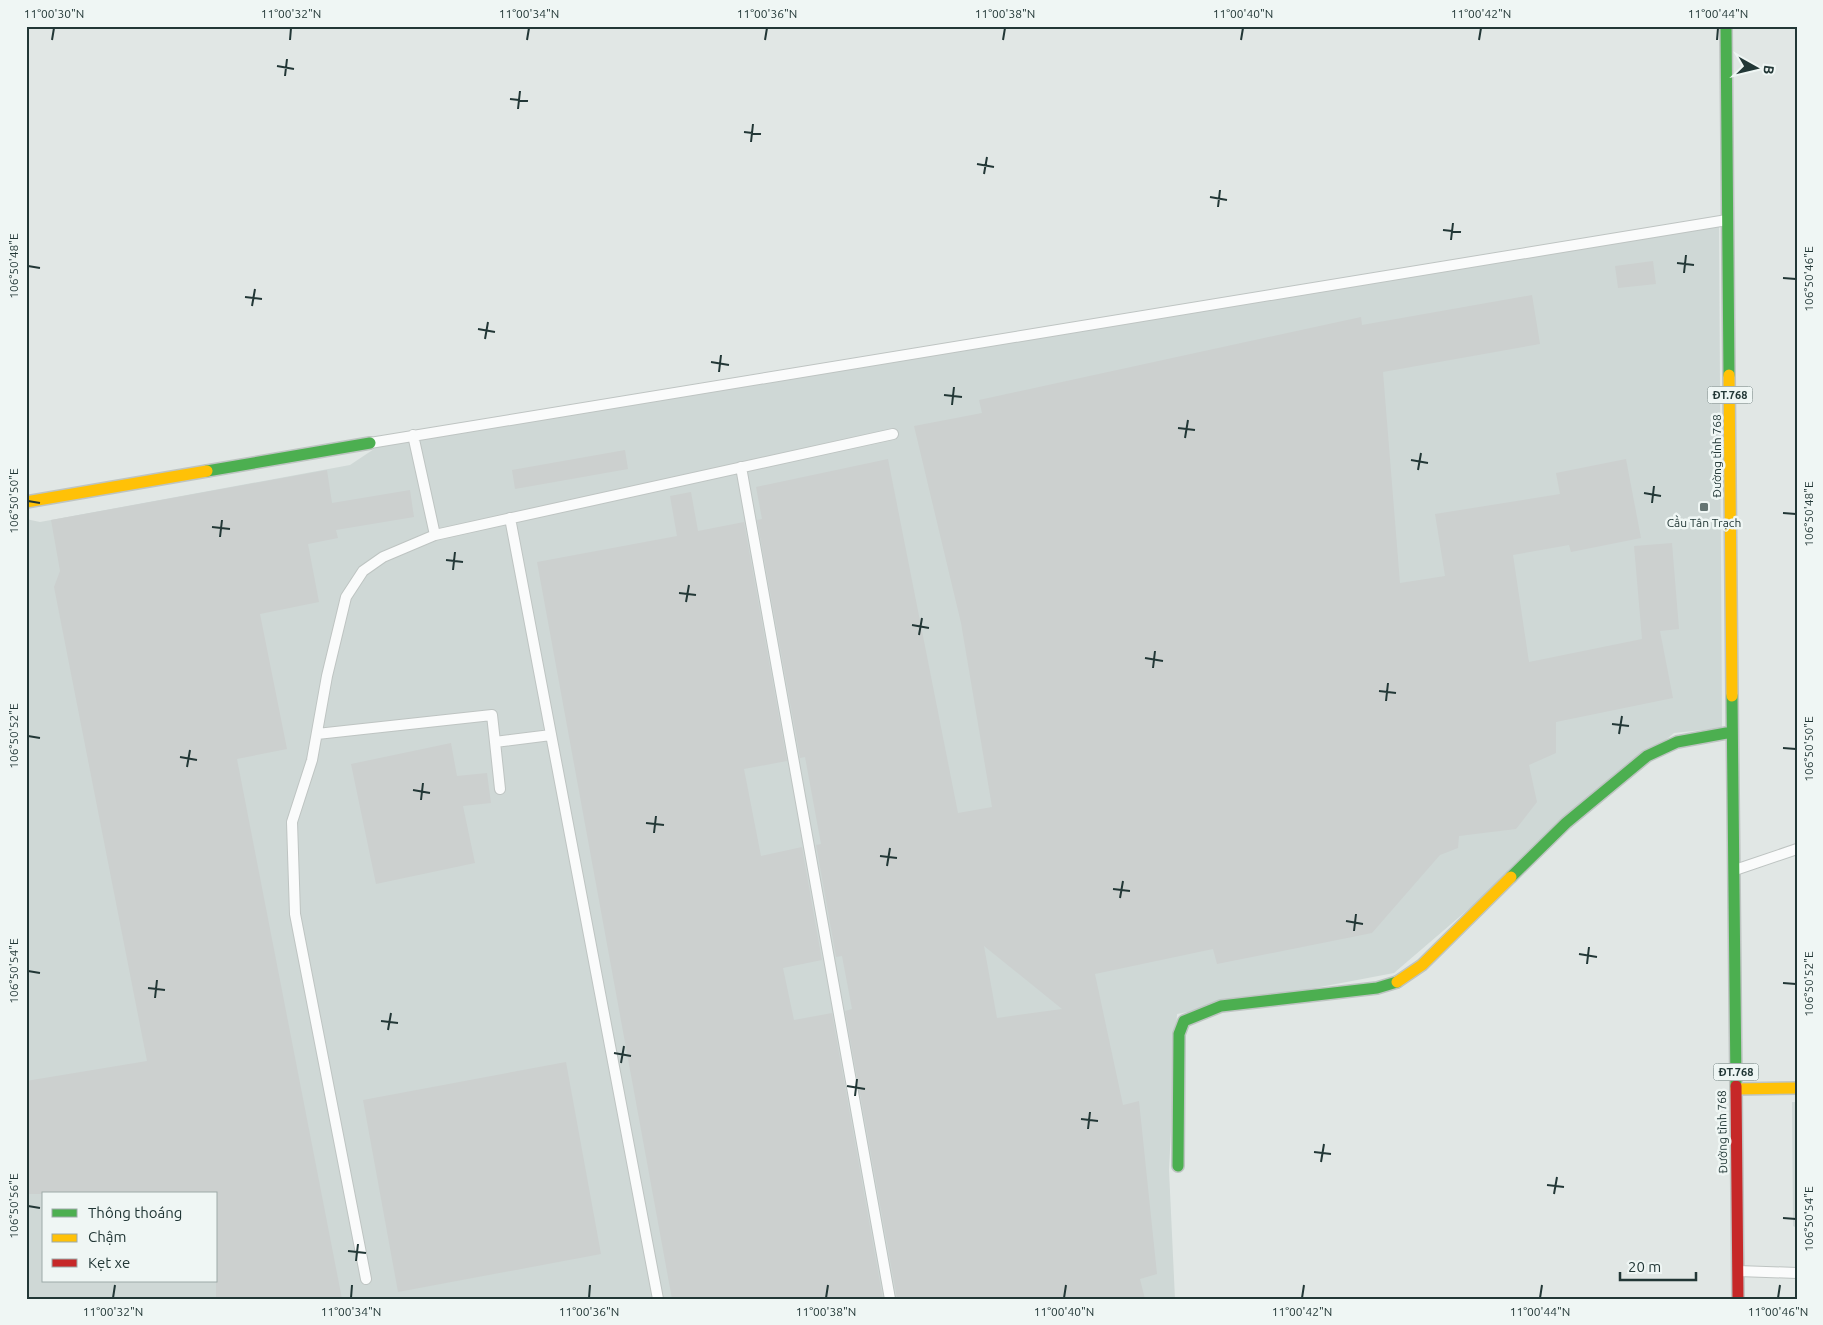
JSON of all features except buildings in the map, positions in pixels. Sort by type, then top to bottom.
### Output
[{"type":"main road","name":"Đường tỉnh 768","points":[[1726,26],[1738,1299]]},
{"type":"main road","points":[[26,502],[370,443]]},
{"type":"main road","points":[[1178,1166],[1179,1034],[1184,1021],[1221,1006],[1377,988],[1400,981],[1422,965],[1566,823],[1647,756],[1676,742],[1732,732]]},
{"type":"main road","points":[[1736,1089],[1797,1088]]},
{"type":"lane","points":[[370,443],[1728,220]]},
{"type":"lane","points":[[366,1279],[295,914],[292,822],[312,760],[327,676],[346,597],[363,571],[369,566],[383,557],[435,535],[893,434]]},
{"type":"lane","points":[[414,435],[435,535]]},
{"type":"lane","points":[[741,468],[890,1299]]},
{"type":"lane","points":[[510,518],[658,1299]]},
{"type":"lane","points":[[317,734],[492,715],[500,788]]},
{"type":"lane","points":[[495,742],[551,735]]},
{"type":"lane","points":[[1734,870],[1797,849]]},
{"type":"lane","points":[[1738,1271],[1797,1273]]},
{"type":"shaded area","points":[[1719,221],[1722,728],[1674,733],[1394,973],[1177,1014],[1169,1170],[1175,1299],[26,1299],[26,519],[40,522],[350,465],[389,439]]},
{"type":"shaded area","points":[[1792,1102],[1797,1102],[1797,1228],[1793,1226]]},
{"type":"traffic: fast","points":[[1726,26],[1729,375]]},
{"type":"traffic: fast","points":[[207,471],[370,443]]},
{"type":"traffic: fast","points":[[1732,696],[1736,1086]]},
{"type":"traffic: fast","points":[[1511,877],[1566,823],[1647,756],[1677,742],[1732,732]]},
{"type":"traffic: fast","points":[[1178,1166],[1179,1034],[1184,1021],[1221,1006],[1377,988],[1397,982]]},
{"type":"traffic: slow","points":[[1729,375],[1732,696]]},
{"type":"traffic: slow","points":[[26,502],[207,471]]},
{"type":"traffic: slow","points":[[1397,982],[1422,965],[1511,877]]},
{"type":"traffic: slow","points":[[1736,1089],[1797,1088]]},
{"type":"traffic: jam","points":[[1736,1086],[1738,1299]]},
{"type":"place","name":"Cầu Tân Trạch","points":[[1704,507]]}]
